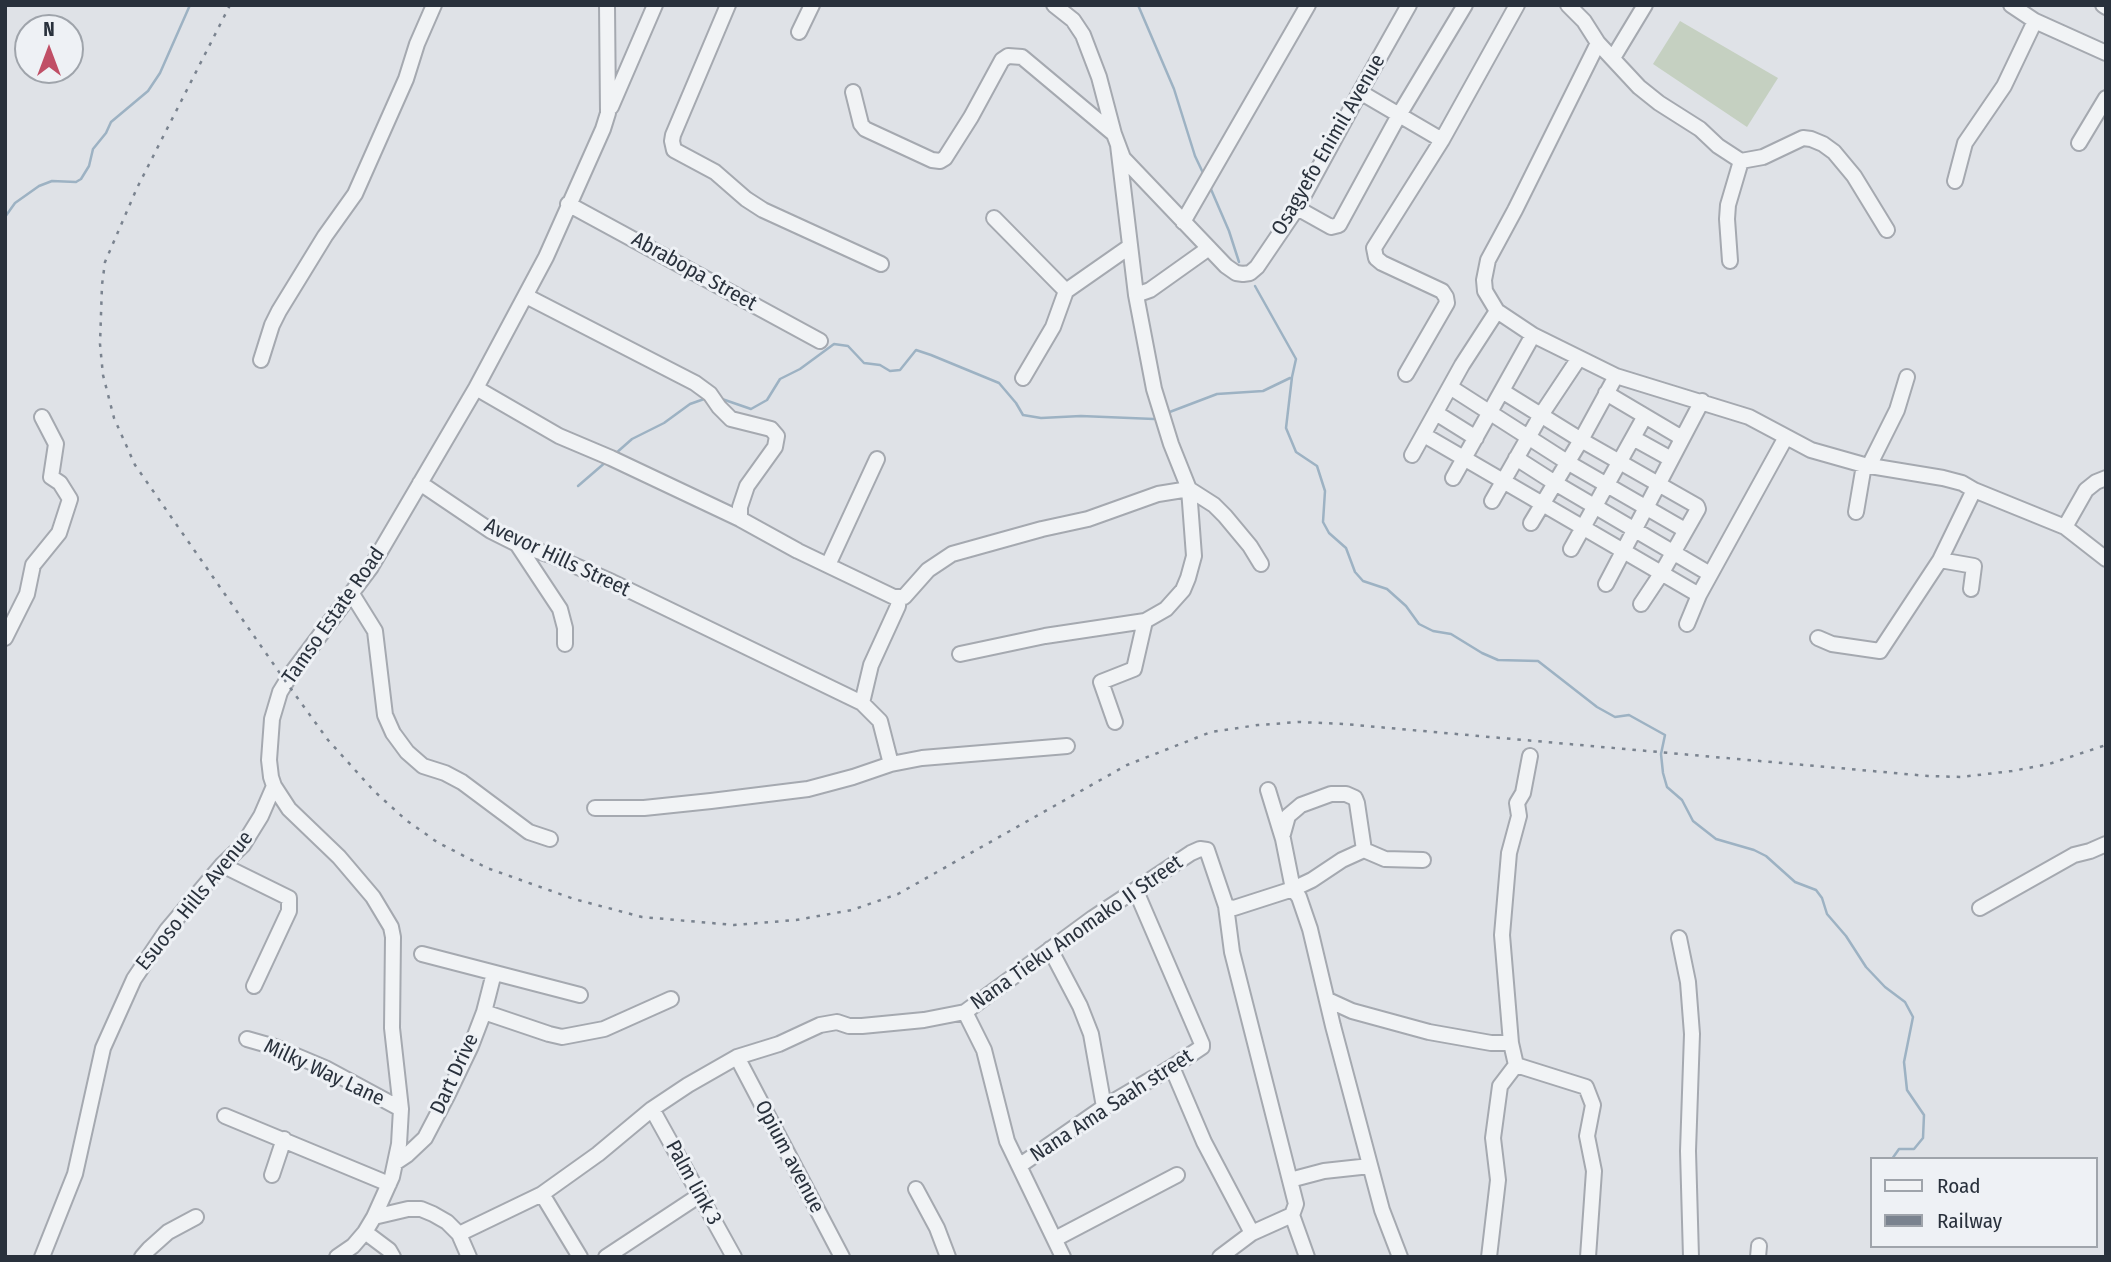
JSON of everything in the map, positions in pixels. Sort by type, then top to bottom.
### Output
[{"type":"street","points":[[261,360],[279,312],[355,194],[406,79],[434,5]]},
{"type":"street","name":"Tamso Estate Road","points":[[337,1257],[365,1232],[374,1217],[389,1184],[399,1144],[401,1109],[392,1028],[394,949],[391,927],[373,897],[354,873],[289,809],[274,786],[269,748],[272,719],[280,692],[299,662],[371,567],[476,387],[545,257],[608,113],[607,5]]},
{"type":"street","points":[[608,113],[655,5]]},
{"type":"street","points":[[728,5],[673,135],[674,150],[715,172],[763,210],[881,264]]},
{"type":"street","points":[[799,32],[812,5]]},
{"type":"street","name":"Osagyefo Enimil Avenue","points":[[1055,5],[1073,20],[1083,35],[1099,77],[1123,158],[1226,266],[1236,273],[1250,273],[1257,267],[1297,208],[1409,5]]},
{"type":"street","points":[[1183,222],[1308,5]]},
{"type":"street","points":[[1297,208],[1331,227],[1339,225],[1399,115],[1465,5]]},
{"type":"street","points":[[1406,374],[1447,303],[1446,297],[1441,291],[1382,263],[1376,258],[1374,248],[1442,140],[1517,5]]},
{"type":"street","points":[[1569,5],[1584,21],[1598,43],[1648,94],[1741,161],[1763,157],[1803,138],[1823,144],[1835,152],[1848,166],[1886,230]]},
{"type":"street","points":[[1613,58],[1645,5]]},
{"type":"street","points":[[2011,5],[2035,21],[2106,52]]},
{"type":"street","points":[[1955,181],[1965,143],[2004,86],[2035,21]]},
{"type":"street","points":[[1598,43],[1488,260],[1484,280],[1485,292],[1497,311],[1533,335],[1616,376],[1749,417],[1811,450],[1867,466],[1962,483],[2065,527],[2106,559]]},
{"type":"street","points":[[853,92],[861,124],[865,129],[932,160],[940,161],[945,158],[971,117],[1002,60],[1022,57],[1116,139],[1136,295],[1154,389],[1171,444],[1189,489],[1194,556],[1183,590],[1166,609],[1145,621],[1058,633],[960,654]]},
{"type":"street","points":[[1360,92],[1442,140]]},
{"type":"street","points":[[2079,144],[2106,98]]},
{"type":"street","points":[[1730,261],[1728,205],[1741,161]]},
{"type":"street","name":"Abrabopa Street","points":[[568,204],[820,341]]},
{"type":"street","points":[[994,218],[1066,291]]},
{"type":"street","points":[[1023,378],[1053,327],[1066,291],[1129,247]]},
{"type":"street","points":[[1136,295],[1150,290],[1209,248]]},
{"type":"street","points":[[526,296],[695,383],[710,394],[731,419],[771,429],[777,436],[775,447],[747,486],[740,507],[740,519]]},
{"type":"street","points":[[1412,455],[1497,311]]},
{"type":"street","points":[[1453,478],[1533,335]]},
{"type":"street","points":[[1492,501],[1541,415],[1579,358]]},
{"type":"street","points":[[1531,523],[1616,376]]},
{"type":"street","points":[[1856,512],[1867,466],[1897,410],[1907,377]]},
{"type":"street","points":[[476,387],[559,436],[740,519],[894,597],[904,597],[928,570],[952,554],[1088,519],[1158,494],[1189,489],[1214,505],[1225,516],[1261,564]]},
{"type":"street","points":[[1450,387],[1567,462],[1685,530]]},
{"type":"street","points":[[1502,391],[1698,508],[1661,574],[1640,604]]},
{"type":"street","points":[[1606,393],[1682,438]]},
{"type":"street","points":[[1606,584],[1702,401]]},
{"type":"street","points":[[1436,413],[1476,438]]},
{"type":"street","points":[[1571,549],[1645,416]]},
{"type":"street","points":[[5,638],[27,594],[33,565],[59,533],[70,499],[60,483],[51,477],[56,444],[42,417]]},
{"type":"street","points":[[1424,435],[1699,595]]},
{"type":"street","points":[[1687,624],[1710,574],[1786,437]]},
{"type":"street","points":[[1633,438],[1671,459]]},
{"type":"street","points":[[1516,458],[1710,574]]},
{"type":"street","points":[[828,565],[877,459]]},
{"type":"street","points":[[2065,527],[2086,490],[2106,478]]},
{"type":"street","name":"Avevor Hills Street","points":[[420,483],[491,531],[517,544],[553,556],[862,703]]},
{"type":"street","points":[[1818,638],[1832,644],[1880,650],[1940,560],[1975,490]]},
{"type":"street","points":[[517,544],[560,609],[565,628],[565,644]]},
{"type":"street","points":[[1940,560],[1974,566],[1971,589]]},
{"type":"street","points":[[352,594],[374,631],[385,715],[393,733],[407,752],[423,766],[462,782],[529,832],[550,839]]},
{"type":"street","points":[[891,764],[880,720],[862,703],[871,665],[897,611],[899,598]]},
{"type":"street","points":[[1115,722],[1101,682],[1134,669],[1145,621]]},
{"type":"street","points":[[595,808],[668,806],[808,789],[891,764],[922,758],[1067,746]]},
{"type":"street","points":[[1516,1065],[1511,1043],[1502,935],[1509,853],[1518,816],[1517,803],[1522,793],[1530,756]]},
{"type":"street","name":"Esuoso Hills Avenue","points":[[42,1257],[75,1174],[103,1048],[134,979],[167,930],[222,865],[243,845],[261,816],[274,786]]},
{"type":"street","points":[[1268,790],[1283,839],[1293,889],[1305,913],[1382,1210],[1400,1257]]},
{"type":"street","points":[[1283,839],[1285,822],[1292,811],[1315,799],[1331,794],[1346,794],[1354,797],[1364,850]]},
{"type":"street","points":[[1980,908],[2074,855],[2106,844]]},
{"type":"street","name":"Nana Tieku Anomako II Street","points":[[459,1234],[542,1194],[598,1154],[652,1109],[737,1057],[779,1044],[820,1025],[837,1022],[862,1026],[924,1020],[965,1012],[1093,918],[1200,849],[1207,850],[1226,906]]},
{"type":"street","points":[[1307,1257],[1292,1215],[1296,1204],[1232,952],[1226,906],[1234,908],[1293,889],[1364,850],[1385,859],[1423,860]]},
{"type":"street","points":[[222,865],[289,898],[289,911],[254,986]]},
{"type":"street","name":"Nana Ama Saah street","points":[[1019,1166],[1104,1107],[1200,1050],[1202,1044],[1136,891]]},
{"type":"street","points":[[1679,937],[1688,982],[1692,1034],[1688,1152],[1691,1257]]},
{"type":"street","points":[[1050,949],[1080,1006],[1091,1034],[1104,1107]]},
{"type":"street","points":[[422,954],[580,995]]},
{"type":"street","name":"Dart Drive","points":[[395,1163],[425,1138],[471,1046],[484,1012],[494,972]]},
{"type":"street","points":[[484,1012],[562,1037],[604,1029],[671,999]]},
{"type":"street","points":[[1328,1000],[1352,1012],[1429,1032],[1491,1043],[1511,1043]]},
{"type":"street","points":[[965,1012],[984,1050],[1007,1141],[1063,1257]]},
{"type":"street","name":"Milky Way Lane","points":[[247,1039],[275,1047],[325,1068],[401,1109]]},
{"type":"street","name":"Opium avenue","points":[[737,1057],[842,1257]]},
{"type":"street","points":[[1489,1257],[1498,1180],[1493,1138],[1500,1086],[1516,1065]]},
{"type":"street","points":[[1516,1065],[1586,1087],[1593,1105],[1587,1136],[1594,1171],[1588,1257]]},
{"type":"street","points":[[1172,1067],[1204,1142],[1252,1233]]},
{"type":"street","name":"Palm link 3","points":[[652,1109],[734,1257]]},
{"type":"street","points":[[225,1116],[389,1184]]},
{"type":"street","points":[[272,1175],[284,1139]]},
{"type":"street","points":[[1290,1180],[1324,1171],[1370,1166]]},
{"type":"street","points":[[1055,1239],[1177,1175]]},
{"type":"street","points":[[916,1189],[937,1228],[948,1257]]},
{"type":"street","points":[[542,1194],[580,1257]]},
{"type":"street","points":[[606,1257],[700,1195]]},
{"type":"street","points":[[374,1217],[408,1209],[421,1209],[447,1222],[459,1234],[469,1257]]},
{"type":"street","points":[[1220,1257],[1252,1233],[1292,1215]]},
{"type":"street","points":[[142,1257],[168,1233],[196,1217]]},
{"type":"street","points":[[365,1232],[389,1250],[393,1257]]},
{"type":"green space","points":[[1680,21],[1778,78],[1747,127],[1653,64]]},
{"type":"waterway","points":[[5,217],[15,203],[39,186],[52,181],[76,182],[81,179],[89,166],[93,149],[111,122],[148,91],[160,73],[190,5]]},
{"type":"waterway","points":[[1138,5],[1174,89],[1195,156],[1204,175]]},
{"type":"waterway","points":[[1210,187],[1239,262]]},
{"type":"waterway","points":[[1255,286],[1296,359],[1286,428],[1296,452],[1317,466],[1325,491],[1323,522],[1329,533],[1346,548],[1355,572],[1363,581],[1387,589],[1406,606],[1419,624],[1433,631],[1451,634],[1498,660],[1538,661],[1597,707],[1615,717],[1629,715],[1665,735],[1661,754],[1667,787],[1682,800],[1693,821],[1716,839],[1766,856],[1795,882],[1816,890],[1822,898],[1827,914],[1846,936],[1866,967],[1885,987],[1905,1002],[1913,1017],[1904,1062],[1907,1090],[1924,1115],[1923,1138],[1914,1149],[1899,1149],[1893,1157]]},
{"type":"waterway","points":[[722,399],[751,409],[767,400],[780,379],[800,369],[834,344],[848,346],[864,363],[880,365],[890,371],[900,370],[916,350],[931,355],[999,383],[1023,415],[1041,418],[1081,416],[1154,419]]},
{"type":"waterway","points":[[1167,413],[1217,394],[1263,391],[1290,378]]},
{"type":"waterway","points":[[615,454],[632,439],[664,423],[690,404],[707,398]]},
{"type":"waterway","points":[[578,486],[607,461]]},
{"type":"railway","points":[[230,5],[137,188],[105,262],[100,344],[103,375],[114,418],[135,465],[328,740],[374,791],[406,820],[437,842],[487,868],[574,899],[642,917],[734,925],[796,920],[852,910],[898,894],[1127,765],[1211,732],[1258,725],[1299,722],[1344,724],[1961,777],[2049,764],[2106,745]]}]
